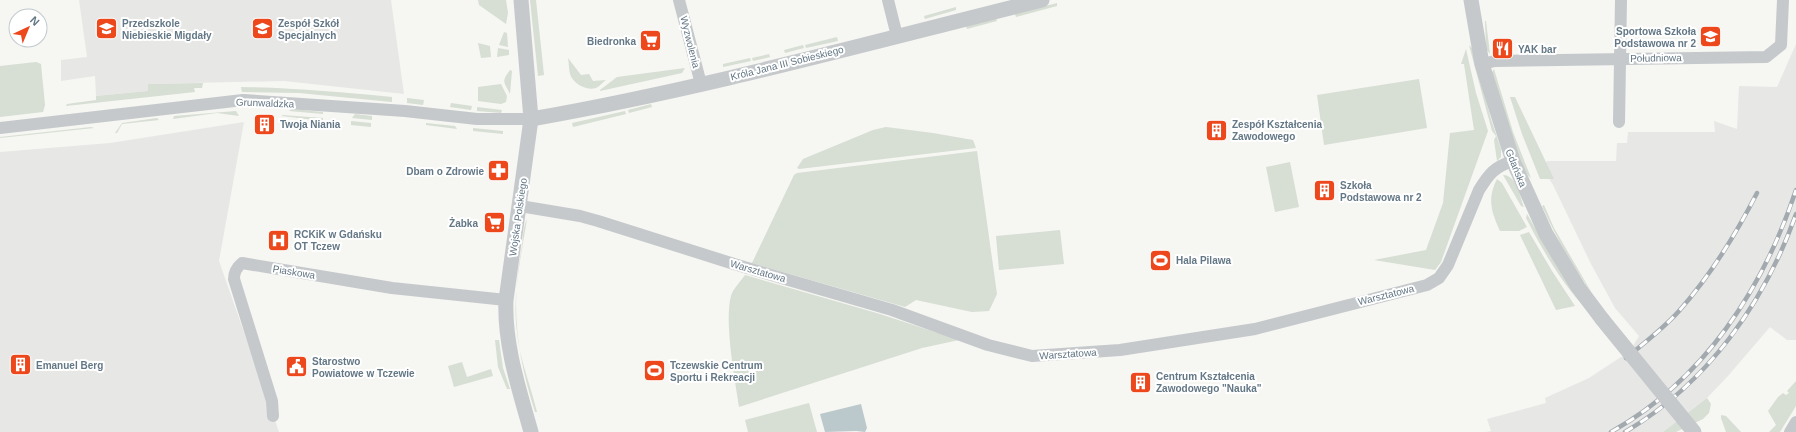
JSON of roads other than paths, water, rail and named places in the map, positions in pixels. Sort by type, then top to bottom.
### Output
[{"type":"street","name":"Wojska Polskiego","points":[[521,0],[531,120],[505,316],[511,352],[531,432]]},
{"type":"street","name":"Wyzwolenia","points":[[679,0],[701,84]]},
{"type":"street","points":[[888,0],[897,36]]},
{"type":"street","name":"Króla Jana III Sobieskiego","points":[[531,120],[563,115],[587,108],[677,91],[1042,0]]},
{"type":"street","name":"Gdańska","points":[[1471,0],[1482,64],[1513,161],[1546,234],[1574,280],[1602,319],[1694,432]]},
{"type":"street","points":[[1619,122],[1621,0]]},
{"type":"street","name":"Południowa","points":[[1482,64],[1495,61],[1766,57],[1781,45],[1783,0]]},
{"type":"street","name":"Grunwaldzka","points":[[0,128],[243,100],[398,111],[477,119],[531,120]]},
{"type":"street","name":"Warsztatowa","points":[[520,206],[586,218],[734,264],[892,310],[988,345],[1032,356],[1047,356],[1120,350],[1255,328],[1427,285],[1438,278],[1448,265],[1485,179],[1496,168],[1513,161]]},
{"type":"street","name":"Piaskowa","points":[[273,416],[272,401],[234,279],[234,273],[237,267],[242,263],[392,288],[506,300]]},
{"type":"street","points":[[1790,432],[1796,422]]},
{"type":"railway","points":[[1611,432],[1644,411],[1674,386],[1702,359],[1726,329],[1766,262],[1782,227],[1796,190]]},
{"type":"railway","points":[[1626,358],[1666,324],[1690,298],[1722,254],[1757,193]]},
{"type":"railway","points":[[1625,432],[1655,412],[1682,390],[1707,365],[1730,338],[1750,309],[1768,278],[1783,247],[1796,214]]},
{"type":"place","name":"Przedszkole Niebieskie Migdały","points":[[106,29]]},
{"type":"place","name":"Zespół Szkół Specjalnych","points":[[262,29]]},
{"type":"place","name":"Sportowa Szkoła Podstawowa nr 2","points":[[1711,37]]},
{"type":"place","name":"Biedronka","points":[[651,41]]},
{"type":"place","name":"YAK bar","points":[[1503,49]]},
{"type":"place","name":"Twoja Niania","points":[[265,124]]},
{"type":"place","name":"Zespół Kształcenia Zawodowego","points":[[1216,130]]},
{"type":"place","name":"Dbam o Zdrowie","points":[[499,171]]},
{"type":"place","name":"Szkoła Podstawowa nr 2","points":[[1324,191]]},
{"type":"place","name":"Żabka","points":[[494,223]]},
{"type":"place","name":"RCKiK w Gdańsku OT Tczew","points":[[278,240]]},
{"type":"place","name":"Hala Pilawa","points":[[1161,260]]},
{"type":"place","name":"Emanuel Berg","points":[[21,365]]},
{"type":"place","name":"Starostwo Powiatowe w Tczewie","points":[[296,367]]},
{"type":"place","name":"Tczewskie Centrum Sportu i Rekreacji","points":[[655,371]]},
{"type":"place","name":"Centrum Kształcenia Zawodowego \"Nauka\"","points":[[1140,382]]}]
